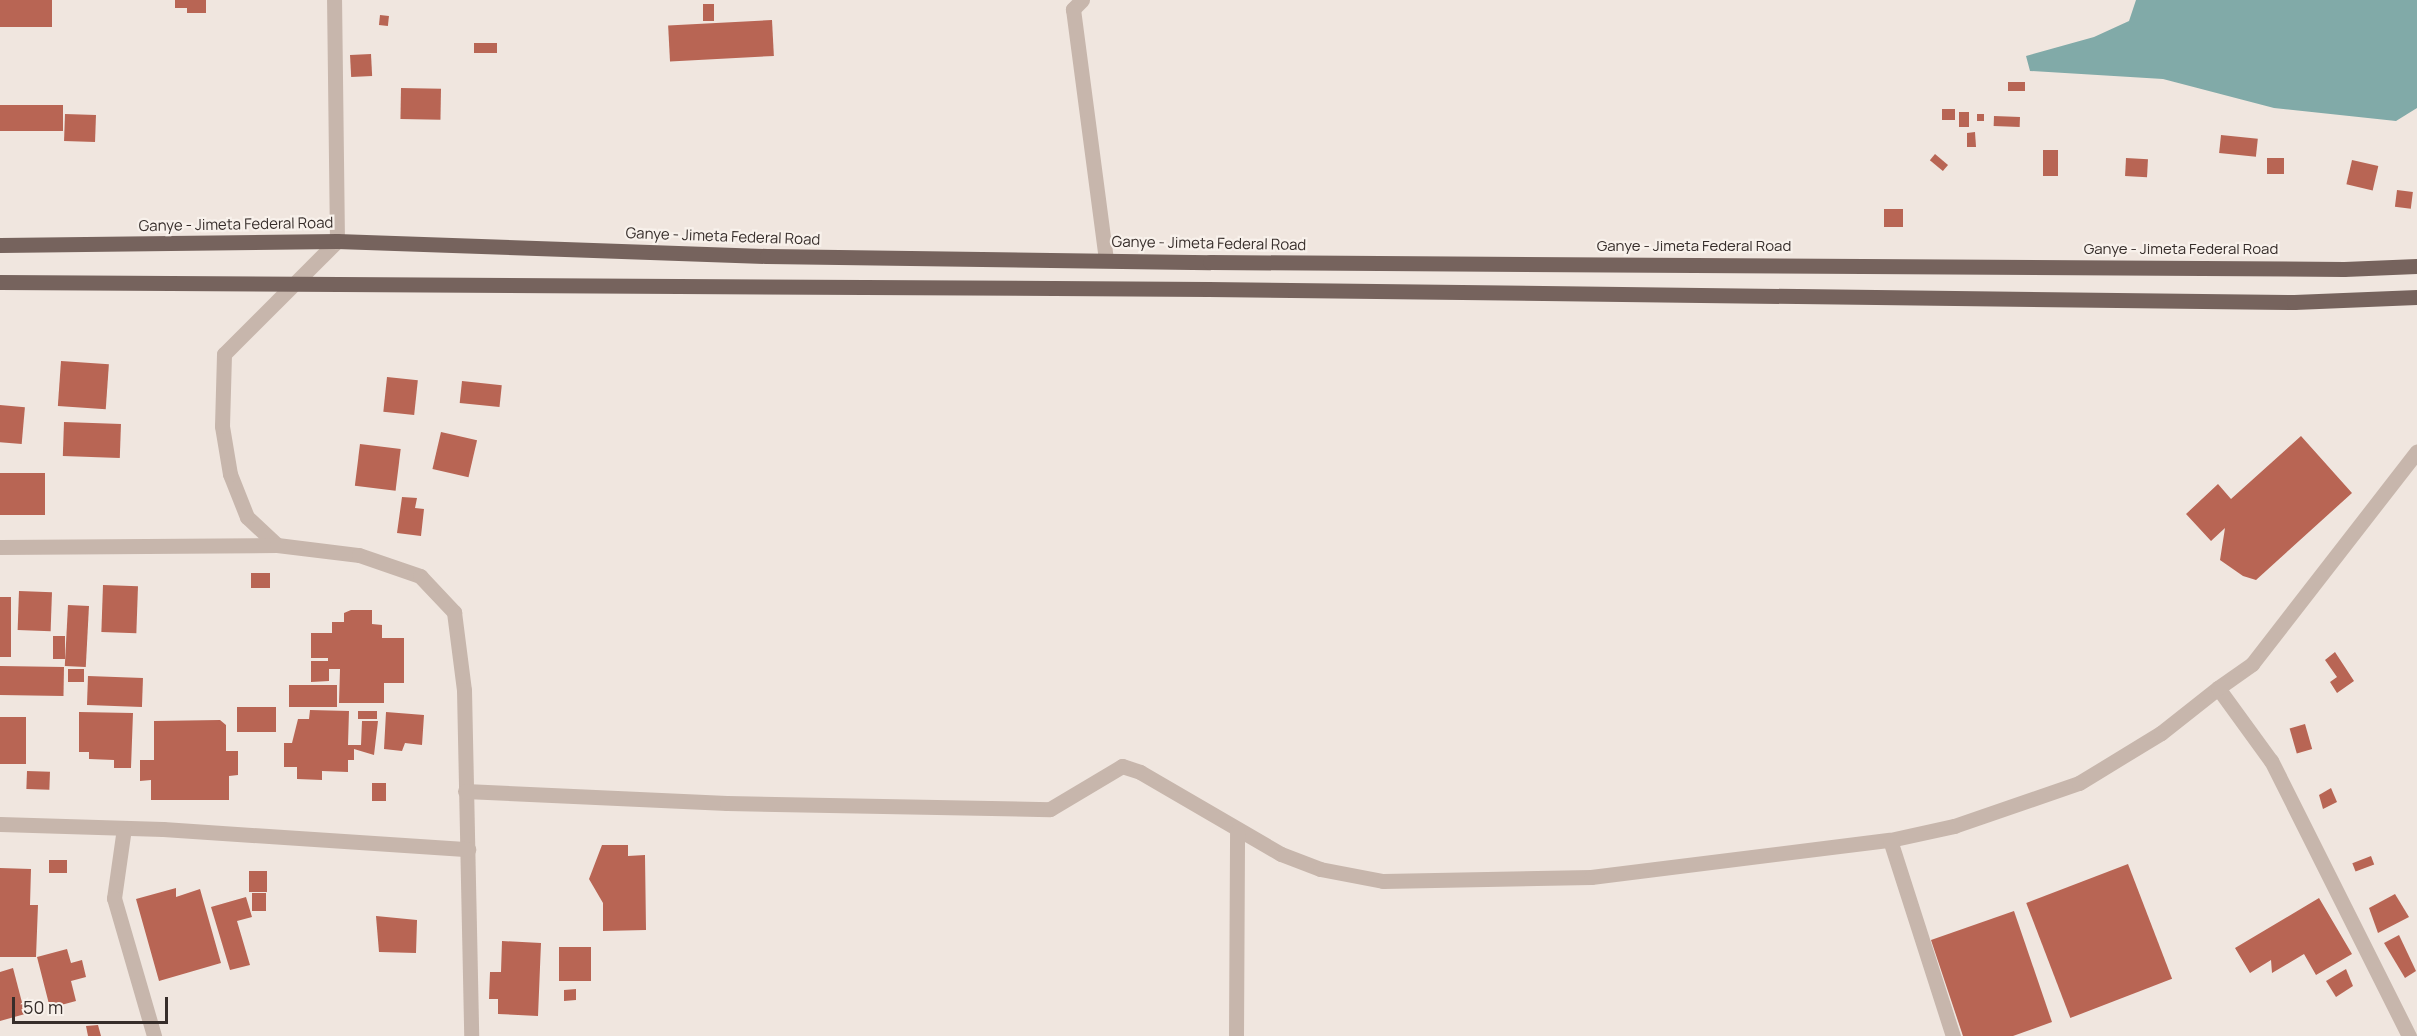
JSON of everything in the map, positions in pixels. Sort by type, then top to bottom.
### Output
[{"type":"main road","name":"Ganye - Jimeta Federal Road","points":[[0,245],[337,241],[767,256],[2344,269],[2417,266]]},
{"type":"main road","points":[[0,282],[299,282],[2282,302],[2417,297]]},
{"type":"street","points":[[277,545],[247,517],[230,474],[222,426],[224,354],[299,282],[337,241],[334,0]]},
{"type":"street","points":[[1082,0],[1073,9],[1106,260]]},
{"type":"street","points":[[465,791],[727,803],[1050,809],[1122,766],[1140,772],[1237,831],[1320,869],[1383,881],[1591,877],[1890,840],[1954,826],[2079,783],[2161,733],[2252,664],[2417,451]]},
{"type":"street","points":[[0,547],[277,545],[359,555],[420,576],[454,612],[464,690],[471,1036]]},
{"type":"street","points":[[2218,688],[2271,761],[2409,1036]]},
{"type":"street","points":[[0,824],[124,828],[468,849]]},
{"type":"street","points":[[124,828],[114,898],[154,1036]]},
{"type":"street","points":[[1236,1036],[1237,831]]},
{"type":"street","points":[[1890,840],[1953,1036]]},
{"type":"water","points":[[2136,0],[2417,0],[2417,108],[2396,121],[2274,108],[2163,79],[2030,71],[2026,56],[2094,37],[2129,21]]},
{"type":"building","points":[[0,0],[52,0],[52,27],[0,27]]},
{"type":"building","points":[[175,0],[206,0],[206,13],[187,13],[187,8],[175,8]]},
{"type":"building","points":[[703,4],[714,4],[714,21],[703,21]]},
{"type":"building","points":[[380,15],[389,16],[388,26],[379,25]]},
{"type":"building","points":[[772,20],[774,56],[670,61],[668,25]]},
{"type":"building","points":[[474,43],[497,43],[497,53],[474,53]]},
{"type":"building","points":[[371,54],[372,76],[351,77],[350,55]]},
{"type":"building","points":[[2008,82],[2025,82],[2025,91],[2008,91]]},
{"type":"building","points":[[401,88],[441,89],[440,120],[400,119]]},
{"type":"building","points":[[0,105],[63,105],[63,131],[0,131]]},
{"type":"building","points":[[1942,109],[1955,109],[1955,120],[1942,120]]},
{"type":"building","points":[[1959,112],[1969,112],[1969,127],[1959,127]]},
{"type":"building","points":[[65,114],[96,115],[95,142],[64,141]]},
{"type":"building","points":[[1977,114],[1984,114],[1984,121],[1977,121]]},
{"type":"building","points":[[1994,116],[2020,117],[2020,127],[1994,126]]},
{"type":"building","points":[[1975,132],[1976,147],[1967,147],[1967,133]]},
{"type":"building","points":[[2221,135],[2258,139],[2256,157],[2219,153]]},
{"type":"building","points":[[2043,150],[2058,150],[2058,176],[2043,176]]},
{"type":"building","points":[[1935,154],[1948,165],[1943,171],[1930,160]]},
{"type":"building","points":[[2126,158],[2148,159],[2147,177],[2125,176]]},
{"type":"building","points":[[2267,158],[2284,158],[2284,174],[2267,174]]},
{"type":"building","points":[[2352,160],[2378,166],[2373,190],[2346,184]]},
{"type":"building","points":[[2397,190],[2413,192],[2411,209],[2395,207]]},
{"type":"building","points":[[1884,209],[1903,209],[1903,227],[1884,227]]},
{"type":"building","points":[[61,361],[109,364],[106,409],[58,406]]},
{"type":"building","points":[[387,377],[418,380],[414,415],[383,412]]},
{"type":"building","points":[[462,381],[502,385],[499,407],[460,403]]},
{"type":"building","points":[[0,405],[25,407],[22,444],[0,442]]},
{"type":"building","points":[[64,422],[121,424],[120,458],[63,456]]},
{"type":"building","points":[[441,432],[477,440],[469,477],[432,469]]},
{"type":"building","points":[[2301,436],[2352,493],[2256,580],[2243,576],[2220,560],[2225,528],[2211,541],[2186,514],[2218,484],[2231,499]]},
{"type":"building","points":[[360,444],[401,449],[396,491],[355,486]]},
{"type":"building","points":[[0,473],[45,473],[45,515],[0,515]]},
{"type":"building","points":[[402,497],[417,498],[415,508],[424,509],[421,536],[397,533]]},
{"type":"building","points":[[251,573],[270,573],[270,588],[251,588]]},
{"type":"building","points":[[103,585],[138,586],[136,633],[101,632]]},
{"type":"building","points":[[19,591],[52,592],[51,631],[18,630]]},
{"type":"building","points":[[0,597],[11,597],[11,657],[0,657]]},
{"type":"building","points":[[68,605],[89,606],[86,667],[65,666]]},
{"type":"building","points":[[351,610],[372,610],[372,624],[382,625],[382,638],[404,638],[404,683],[384,683],[384,703],[339,703],[340,669],[329,669],[329,681],[311,682],[311,661],[328,661],[328,658],[311,658],[311,633],[332,633],[332,622],[344,622],[344,613]]},
{"type":"building","points":[[53,636],[65,636],[65,659],[53,659]]},
{"type":"building","points":[[2335,652],[2354,681],[2337,693],[2330,682],[2337,677],[2325,660]]},
{"type":"building","points":[[0,666],[64,667],[63,696],[0,695]]},
{"type":"building","points":[[68,669],[84,669],[84,682],[68,682]]},
{"type":"building","points":[[88,676],[143,678],[142,707],[87,705]]},
{"type":"building","points":[[289,685],[337,685],[337,707],[289,707]]},
{"type":"building","points":[[237,707],[276,707],[276,732],[237,732]]},
{"type":"building","points":[[310,710],[349,711],[348,745],[361,745],[362,721],[378,721],[374,755],[354,749],[354,760],[348,760],[348,772],[322,771],[322,780],[297,779],[297,767],[284,767],[284,743],[292,743],[298,719],[309,719]]},
{"type":"building","points":[[358,711],[377,711],[377,719],[358,719]]},
{"type":"building","points":[[79,712],[133,713],[131,768],[114,768],[114,760],[89,759],[89,752],[79,752]]},
{"type":"building","points":[[386,712],[424,715],[422,745],[405,743],[402,751],[384,749]]},
{"type":"building","points":[[0,717],[26,717],[26,764],[0,764]]},
{"type":"building","points":[[220,720],[226,725],[226,751],[238,751],[238,775],[229,776],[229,800],[151,800],[151,780],[140,781],[140,760],[154,760],[154,721]]},
{"type":"building","points":[[2305,724],[2312,749],[2297,753],[2290,728]]},
{"type":"building","points":[[27,771],[50,772],[49,790],[26,789]]},
{"type":"building","points":[[372,783],[386,783],[386,801],[372,801]]},
{"type":"building","points":[[2331,788],[2337,802],[2323,809],[2319,795]]},
{"type":"building","points":[[602,845],[628,845],[628,856],[645,855],[646,930],[603,931],[603,903],[589,879]]},
{"type":"building","points":[[2371,856],[2374,864],[2356,872],[2352,863]]},
{"type":"building","points":[[49,860],[67,860],[67,873],[49,873]]},
{"type":"building","points":[[2128,864],[2172,979],[2070,1018],[2026,903]]},
{"type":"building","points":[[0,868],[31,869],[30,905],[38,905],[36,957],[0,957]]},
{"type":"building","points":[[249,871],[267,871],[267,892],[249,892]]},
{"type":"building","points":[[176,888],[176,897],[200,889],[221,963],[159,981],[136,899]]},
{"type":"building","points":[[252,893],[266,893],[266,911],[252,911]]},
{"type":"building","points":[[2395,894],[2409,917],[2378,933],[2369,908]]},
{"type":"building","points":[[246,897],[252,917],[237,921],[250,965],[230,970],[211,907]]},
{"type":"building","points":[[2319,898],[2352,954],[2316,975],[2304,954],[2272,973],[2271,960],[2250,973],[2235,948]]},
{"type":"building","points":[[2014,911],[2052,1022],[2013,1036],[1963,1036],[1931,940]]},
{"type":"building","points":[[376,916],[417,920],[416,953],[379,952]]},
{"type":"building","points":[[2399,935],[2416,971],[2405,978],[2384,943]]},
{"type":"building","points":[[502,941],[541,943],[538,1016],[498,1014],[498,999],[489,999],[490,972],[501,972]]},
{"type":"building","points":[[559,947],[591,947],[591,981],[559,981]]},
{"type":"building","points":[[67,949],[71,963],[82,960],[86,977],[71,981],[76,1001],[50,1008],[37,957]]},
{"type":"building","points":[[13,968],[25,1014],[0,1021],[0,972]]},
{"type":"building","points":[[2346,969],[2353,986],[2336,997],[2326,981]]},
{"type":"building","points":[[576,989],[576,1000],[564,1001],[564,990]]},
{"type":"building","points":[[98,1025],[101,1036],[88,1036],[86,1026]]}]
